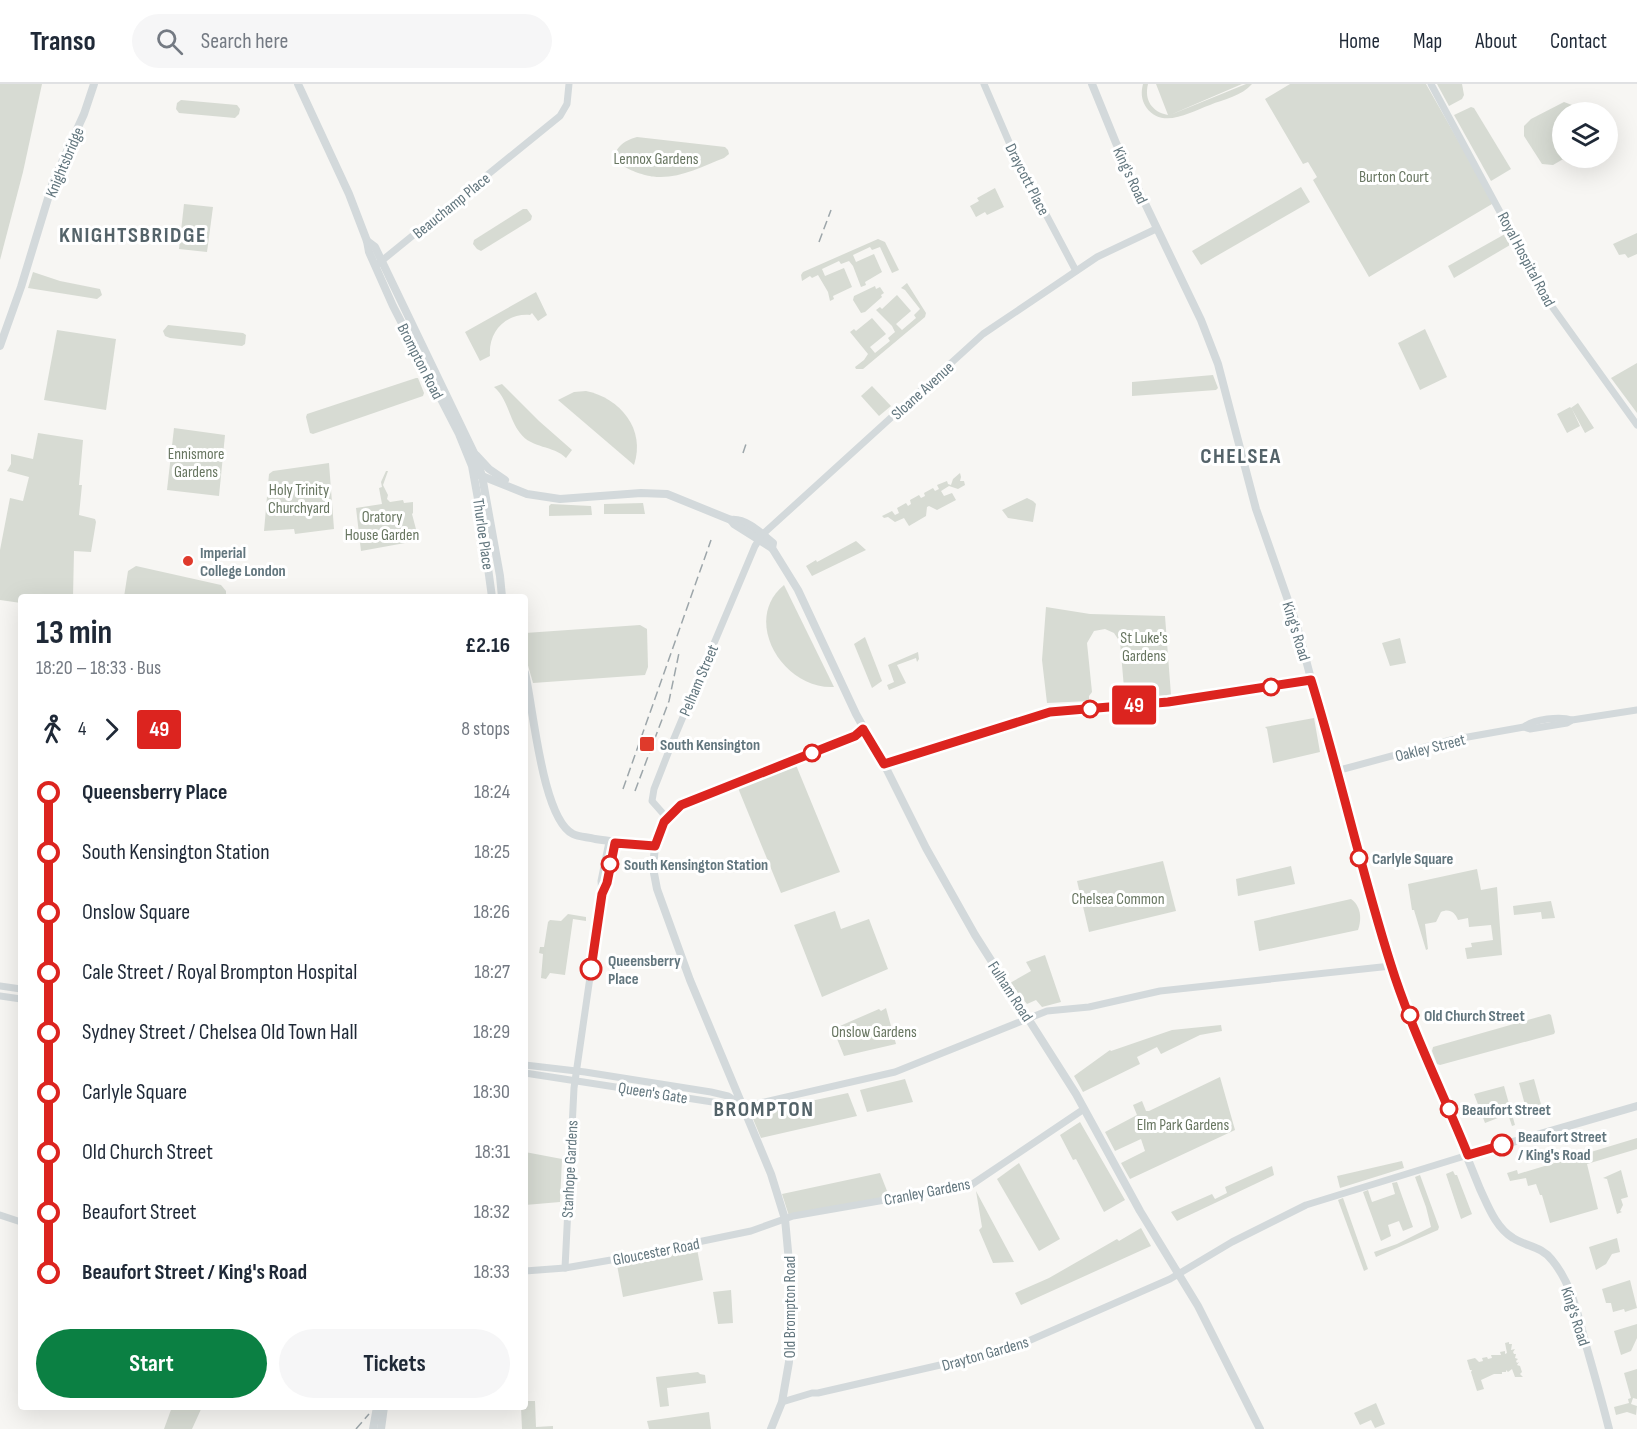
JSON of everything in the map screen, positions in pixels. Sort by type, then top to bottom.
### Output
[{"type":"highway","name":"Brompton Road","points":[[298,84],[349,194],[367,241],[375,247],[378,264],[406,335],[478,474]]},
{"type":"highway","name":"Brompton Road","points":[[378,264],[473,450],[478,474]]},
{"type":"highway","name":"Thurloe Place","points":[[478,474],[492,594]]},
{"type":"highway","name":"Thurloe Place","points":[[478,474],[500,576],[502,594]]},
{"type":"highway","points":[[373,1429],[376,1410]]},
{"type":"highway","points":[[381,1429],[384,1410]]},
{"type":"main road","name":"Knightsbridge","points":[[0,346],[53,182],[84,114],[94,84]]},
{"type":"main road","name":"King's Road","points":[[1092,84],[1116,143],[1201,320],[1218,364],[1257,509],[1290,605],[1355,845],[1391,966],[1480,1189],[1498,1224],[1513,1239],[1541,1249],[1547,1254],[1567,1283],[1609,1429]]},
{"type":"main road","name":"Brompton Road","points":[[473,450],[490,469],[518,490]]},
{"type":"main road","name":"Brompton Road","points":[[478,474],[536,496],[560,499],[641,493],[667,494],[731,520],[734,524],[761,537]]},
{"type":"main road","name":"Fulham Road","points":[[761,537],[772,548],[798,590],[863,729],[884,764],[904,808],[970,927],[1084,1109],[1140,1211],[1208,1326],[1260,1429]]},
{"type":"main road","points":[[528,693],[535,741],[560,821],[573,834],[612,842],[655,846]]},
{"type":"main road","name":"Old Brompton Road","points":[[655,846],[653,868],[657,889],[684,965],[771,1174],[784,1219],[792,1283],[789,1372],[782,1402],[771,1429]]},
{"type":"main road","points":[[1468,1155],[1637,1106]]},
{"type":"street","name":"Beauchamp Place","points":[[378,264],[564,111],[569,84]]},
{"type":"street","name":"Draycott Place","points":[[984,84],[1015,156],[1076,271]]},
{"type":"street","name":"Royal Hospital Road","points":[[1431,84],[1552,308],[1637,425]]},
{"type":"street","name":"Sloane Avenue","points":[[761,537],[983,334],[1098,256],[1156,229]]},
{"type":"street","name":"Pelham Street","points":[[668,818],[652,801],[654,789],[761,537]]},
{"type":"street","points":[[884,764],[1050,712],[1168,702],[1311,680]]},
{"type":"street","name":"Oakley Street","points":[[1336,771],[1451,740],[1637,710]]},
{"type":"street","name":"Old Brompton Road","points":[[655,846],[661,827],[681,805],[855,736],[863,729]]},
{"type":"street","name":"Stanhope Gardens","points":[[565,1268],[570,1133],[575,1080],[602,894],[607,883],[612,842]]},
{"type":"street","points":[[740,1104],[755,1104],[909,1068],[1047,1011],[1089,1007],[1160,991],[1271,981],[1391,966]]},
{"type":"street","points":[[0,986],[18,989]]},
{"type":"street","points":[[0,996],[18,999]]},
{"type":"street","name":"Queen's Gate","points":[[528,1065],[711,1092],[728,1096],[740,1104]]},
{"type":"street","name":"Queen's Gate","points":[[528,1074],[732,1105],[740,1104]]},
{"type":"street","points":[[711,1092],[727,1090],[732,1084]]},
{"type":"street","name":"Cranley Gardens","points":[[784,1219],[971,1185],[1084,1109]]},
{"type":"street","points":[[1178,1275],[1232,1242],[1306,1205],[1468,1155]]},
{"type":"street","points":[[0,1215],[18,1221]]},
{"type":"street","name":"Gloucester Road","points":[[528,1271],[565,1268],[742,1233],[784,1219]]},
{"type":"street","name":"Drayton Gardens","points":[[782,1402],[798,1398],[801,1400],[1010,1349],[1178,1275]]},
{"type":"green space","points":[[0,84],[42,84],[23,172],[0,260]]},
{"type":"green space","points":[[1143,84],[1148,84],[1148,100],[1154,108],[1168,115],[1156,84],[1242,84],[1170,115],[1246,84],[1252,84],[1243,92],[1232,97],[1185,115],[1168,118],[1153,114],[1146,107],[1142,96]]},
{"type":"green space","name":"Burton Court","points":[[1290,84],[1426,84],[1493,202],[1492,204],[1369,277],[1313,180],[1317,177],[1308,162],[1303,164],[1265,99]]},
{"type":"green space","points":[[1437,84],[1462,84],[1464,95],[1462,99],[1449,106]]},
{"type":"green space","points":[[181,100],[237,105],[240,109],[235,118],[179,113],[176,109],[177,103]]},
{"type":"green space","points":[[1471,107],[1474,108],[1511,169],[1491,181],[1454,115]]},
{"type":"green space","points":[[1552,108],[1552,165],[1542,164],[1524,136],[1524,126],[1531,119]]},
{"type":"green space","name":"Lennox Gardens","points":[[637,137],[725,147],[729,154],[683,174],[667,177],[652,176],[627,168],[617,158],[616,152],[620,146]]},
{"type":"green space","points":[[1301,187],[1310,202],[1201,265],[1192,251]]},
{"type":"green space","points":[[995,188],[1004,207],[987,215],[985,212],[976,217],[970,206],[979,201],[977,198]]},
{"type":"green space","points":[[184,204],[213,207],[207,252],[179,249]]},
{"type":"green space","points":[[523,209],[527,209],[532,216],[531,220],[481,251],[473,244],[474,240]]},
{"type":"green space","points":[[1637,233],[1637,254],[1628,258],[1625,254],[1619,255],[1613,244]]},
{"type":"green space","points":[[1505,234],[1510,245],[1454,278],[1448,266]]},
{"type":"green space","points":[[878,239],[885,242],[899,270],[892,273],[880,247],[872,250],[870,247],[853,255],[856,262],[874,254],[882,272],[865,282],[866,285],[861,287],[849,261],[841,264],[839,261],[822,269],[825,276],[844,268],[852,287],[833,296],[834,299],[830,301],[828,292],[818,275],[812,278],[810,276],[802,281],[803,272]]},
{"type":"green space","points":[[33,272],[60,281],[100,289],[102,295],[97,299],[28,288]]},
{"type":"green space","points":[[907,283],[926,313],[925,317],[863,369],[856,369],[855,367],[868,354],[850,332],[854,329],[856,331],[872,318],[886,334],[870,347],[875,353],[890,341],[888,338],[895,332],[876,310],[880,307],[882,309],[897,295],[911,311],[896,324],[902,330],[916,318],[914,315],[920,309],[901,288]]},
{"type":"green space","points":[[875,286],[876,289],[880,287],[884,293],[882,297],[861,313],[853,300],[854,296]]},
{"type":"green space","points":[[536,292],[547,315],[538,321],[532,313],[506,321],[495,332],[490,347],[490,356],[480,361],[465,332]]},
{"type":"green space","points":[[168,325],[243,333],[246,335],[245,344],[242,346],[170,338],[165,336],[163,331]]},
{"type":"green space","points":[[1425,329],[1447,377],[1420,390],[1398,343]]},
{"type":"green space","points":[[57,330],[116,339],[106,410],[44,400]]},
{"type":"green space","points":[[1637,363],[1637,413],[1611,378]]},
{"type":"green space","points":[[1213,375],[1218,388],[1216,390],[1132,396],[1132,382]]},
{"type":"green space","points":[[416,378],[424,393],[423,396],[313,434],[310,433],[307,414]]},
{"type":"green space","points":[[502,384],[572,450],[566,458],[555,451],[530,442],[520,433],[502,397],[494,387]]},
{"type":"green space","points":[[872,386],[891,406],[879,416],[861,396]]},
{"type":"green space","points":[[586,391],[610,400],[627,417],[636,439],[637,452],[634,465],[558,400],[574,392]]},
{"type":"green space","points":[[1578,403],[1594,428],[1585,433],[1572,409],[1580,426],[1567,433],[1557,414]]},
{"type":"green space","name":"Ennismore Gardens","points":[[174,428],[225,435],[219,496],[167,490]]},
{"type":"green space","points":[[38,433],[83,440],[79,515],[95,519],[96,522],[91,552],[74,551],[73,594],[18,594],[18,603],[0,600],[0,550],[10,498],[23,501],[29,477],[7,471],[11,464],[11,454],[33,459]]},
{"type":"green space","name":"Holy Trinity Churchyard","points":[[329,463],[334,529],[295,534],[294,529],[264,531],[269,474],[273,471]]},
{"type":"green space","name":"Oratory House Garden","points":[[388,471],[383,485],[388,495],[387,499],[390,502],[403,500],[404,503],[413,502],[412,514],[417,533],[404,535],[405,543],[361,551],[356,508],[382,504],[379,488],[382,487],[381,482]]},
{"type":"green space","points":[[960,473],[960,481],[964,481],[965,485],[958,489],[949,486],[941,491],[944,496],[952,493],[956,500],[937,510],[927,507],[926,516],[909,526],[904,518],[895,522],[882,516],[892,511],[895,515],[899,513],[897,508],[906,503],[908,506],[911,504],[910,500],[919,495],[921,498],[925,496],[924,493],[933,488],[935,491],[939,489],[937,485],[947,481],[951,485],[953,479]]},
{"type":"green space","points":[[1027,498],[1036,504],[1033,522],[1008,518],[1002,510]]},
{"type":"green space","points":[[643,503],[645,514],[604,514],[604,504]]},
{"type":"green space","points":[[551,504],[591,506],[592,515],[549,516]]},
{"type":"green space","points":[[856,541],[866,550],[812,576],[806,566]]},
{"type":"green space","points":[[136,566],[221,585],[226,594],[124,594],[128,571]]},
{"type":"green space","points":[[784,585],[834,687],[815,685],[799,677],[784,665],[774,650],[767,633],[766,616],[772,600]]},
{"type":"green space","name":"St Luke's Gardens","points":[[1046,607],[1090,614],[1165,616],[1171,695],[1128,699],[1124,688],[1120,642],[1114,633],[1105,629],[1094,631],[1087,643],[1092,692],[1089,701],[1047,703],[1042,660]]},
{"type":"green space","points":[[640,625],[647,629],[648,667],[645,675],[533,683],[528,666],[528,633]]},
{"type":"green space","points":[[865,637],[882,681],[872,688],[854,644]]},
{"type":"green space","points":[[1400,638],[1406,663],[1390,666],[1382,643]]},
{"type":"green space","points":[[918,652],[917,662],[916,658],[897,665],[906,683],[889,690],[887,685],[894,682],[888,665]]},
{"type":"green space","points":[[1314,718],[1320,752],[1273,763],[1265,727]]},
{"type":"green space","points":[[796,765],[840,872],[781,893],[738,788]]},
{"type":"green space","name":"Chelsea Common","points":[[1163,861],[1176,911],[1089,932],[1077,881]]},
{"type":"green space","points":[[1291,866],[1295,884],[1238,896],[1236,879]]},
{"type":"green space","points":[[1477,869],[1481,890],[1497,887],[1502,955],[1467,959],[1465,948],[1472,947],[1471,943],[1493,940],[1491,925],[1469,927],[1468,918],[1458,920],[1453,913],[1447,910],[1441,912],[1436,922],[1425,924],[1428,949],[1426,950],[1414,910],[1412,910],[1408,884]]},
{"type":"green space","points":[[1351,899],[1357,905],[1360,913],[1358,930],[1259,951],[1254,921]]},
{"type":"green space","points":[[1551,901],[1555,918],[1542,919],[1541,912],[1514,915],[1513,906]]},
{"type":"green space","points":[[835,911],[841,929],[869,919],[888,969],[822,997],[794,925]]},
{"type":"green space","points":[[568,914],[586,917],[586,921],[573,919],[565,975],[550,973],[546,979],[541,978],[543,954],[539,953],[540,947],[544,947],[548,922],[550,920],[561,921]]},
{"type":"green space","points":[[1045,955],[1061,1002],[1042,1007],[1036,1000],[1027,1004],[1010,983],[1031,971],[1026,962]]},
{"type":"green space","name":"Onslow Gardens","points":[[886,1008],[896,1044],[844,1056],[833,1029]]},
{"type":"green space","points":[[1549,1014],[1554,1034],[1440,1065],[1437,1064],[1432,1051],[1433,1047]]},
{"type":"green space","name":"Elm Park Gardens","points":[[1221,1025],[1222,1031],[1200,1035],[1161,1054],[1157,1047],[1137,1057],[1140,1064],[1083,1092],[1074,1076],[1110,1050],[1172,1030]]},
{"type":"green space","name":"Elm Park Gardens","points":[[1220,1077],[1235,1130],[1130,1179],[1121,1163],[1145,1151],[1141,1139],[1115,1151],[1105,1132],[1137,1115],[1133,1105],[1142,1101],[1146,1111],[1149,1111]]},
{"type":"green space","name":"Onslow Gardens","points":[[905,1079],[913,1102],[867,1112],[860,1090]]},
{"type":"green space","points":[[1534,1079],[1542,1108],[1527,1112],[1519,1083]]},
{"type":"green space","points":[[1504,1086],[1515,1125],[1512,1126],[1508,1114],[1485,1123],[1474,1094]]},
{"type":"green space","points":[[848,1093],[857,1116],[761,1138],[751,1114]]},
{"type":"green space","points":[[1080,1122],[1125,1200],[1104,1212],[1076,1159],[1073,1160],[1060,1135]]},
{"type":"green space","points":[[1637,1138],[1637,1149],[1587,1164],[1598,1209],[1550,1223],[1542,1195],[1536,1184],[1528,1186],[1526,1178],[1510,1181],[1507,1173],[1517,1170],[1518,1174]]},
{"type":"green space","points":[[528,1153],[562,1159],[560,1202],[528,1205]]},
{"type":"green space","points":[[1402,1161],[1404,1168],[1340,1188],[1337,1176]]},
{"type":"green space","points":[[1019,1163],[1060,1239],[1039,1251],[997,1179]]},
{"type":"green space","points":[[1272,1166],[1274,1175],[1177,1221],[1171,1212],[1212,1194],[1215,1199],[1227,1193],[1225,1187]]},
{"type":"green space","points":[[1621,1170],[1628,1197],[1621,1199],[1623,1205],[1620,1211],[1622,1212],[1617,1214],[1607,1179],[1603,1178]]},
{"type":"green space","points":[[1453,1171],[1457,1175],[1472,1214],[1461,1219],[1446,1174]]},
{"type":"green space","points":[[880,1173],[889,1196],[789,1216],[782,1194]]},
{"type":"green space","points":[[1420,1175],[1439,1227],[1438,1230],[1376,1257],[1374,1252],[1397,1244],[1431,1227],[1415,1177]]},
{"type":"green space","points":[[1397,1182],[1413,1227],[1403,1231],[1399,1221],[1388,1225],[1391,1236],[1381,1241],[1363,1192],[1368,1190],[1372,1202],[1395,1194],[1392,1183]]},
{"type":"green space","points":[[976,1191],[1014,1262],[993,1263],[979,1230],[982,1227]]},
{"type":"green space","points":[[1343,1198],[1368,1269],[1364,1271],[1338,1200]]},
{"type":"green space","points":[[1141,1228],[1151,1246],[1021,1305],[1015,1293],[1049,1278]]},
{"type":"green space","points":[[1617,1238],[1620,1252],[1612,1254],[1606,1264],[1596,1270],[1589,1247]]},
{"type":"green space","points":[[697,1249],[703,1280],[623,1297],[617,1265]]},
{"type":"green space","points":[[1630,1280],[1637,1308],[1625,1312],[1624,1309],[1613,1312],[1611,1303],[1606,1303],[1602,1289]]},
{"type":"green space","points":[[731,1290],[733,1323],[718,1324],[713,1292]]},
{"type":"green space","points":[[1637,1324],[1637,1338],[1631,1351],[1621,1355],[1614,1331]]},
{"type":"green space","points":[[1505,1343],[1512,1344],[1511,1350],[1515,1349],[1513,1352],[1516,1354],[1515,1358],[1518,1359],[1517,1365],[1520,1366],[1522,1372],[1520,1374],[1523,1377],[1515,1377],[1512,1369],[1508,1372],[1506,1370],[1502,1374],[1494,1374],[1481,1380],[1484,1389],[1477,1391],[1467,1360],[1475,1358],[1479,1362],[1483,1361],[1482,1358],[1492,1358],[1491,1355],[1501,1355],[1500,1352],[1505,1351],[1505,1354],[1507,1353]]},
{"type":"green space","points":[[1637,1369],[1637,1399],[1633,1398],[1631,1404],[1637,1406],[1636,1415],[1627,1412],[1616,1415],[1614,1407],[1629,1403],[1628,1399],[1631,1398],[1624,1373]]},
{"type":"green space","points":[[698,1372],[705,1375],[706,1383],[667,1388],[669,1406],[660,1407],[656,1377]]},
{"type":"green space","points":[[528,1401],[535,1401],[536,1427],[553,1426],[553,1429],[522,1429],[521,1410],[528,1410]]},
{"type":"green space","points":[[1376,1403],[1385,1424],[1375,1428],[1371,1420],[1360,1425],[1354,1413]]},
{"type":"green space","points":[[171,1410],[201,1410],[192,1429],[164,1429]]},
{"type":"green space","points":[[709,1412],[711,1429],[649,1429],[647,1421]]},
{"type":"railway","points":[[819,242],[831,210]]},
{"type":"railway","points":[[743,453],[747,441]]},
{"type":"railway","points":[[623,789],[711,540]]},
{"type":"railway","points":[[635,791],[669,701],[679,653]]},
{"type":"railway","points":[[356,1429],[369,1414]]},
{"type":"bus line","name":"49","points":[[591,969],[602,894],[607,883],[615,843],[655,846],[664,822],[681,805],[855,736],[863,729],[884,764],[1042,713],[1168,702],[1311,680],[1391,966],[1411,1018],[1468,1155],[1502,1145]]},
{"type":"place","name":"Imperial College London","points":[[188,561]]},
{"type":"place","name":"South Kensington","points":[[647,744]]},
{"type":"place","name":"Carlyle Square","points":[[1359,858]]},
{"type":"place","name":"South Kensington Station","points":[[610,864]]},
{"type":"place","name":"Queensberry Place","points":[[591,969]]},
{"type":"place","name":"Old Church Street","points":[[1410,1015]]},
{"type":"place","name":"Beaufort Street","points":[[1449,1109]]},
{"type":"place","name":"Beaufort Street / King's Road","points":[[1502,1145]]},
{"type":"district","name":"KNIGHTSBRIDGE","points":[[133,234]]},
{"type":"district","name":"CHELSEA","points":[[1241,455]]},
{"type":"district","name":"BROMPTON","points":[[764,1108]]}]
